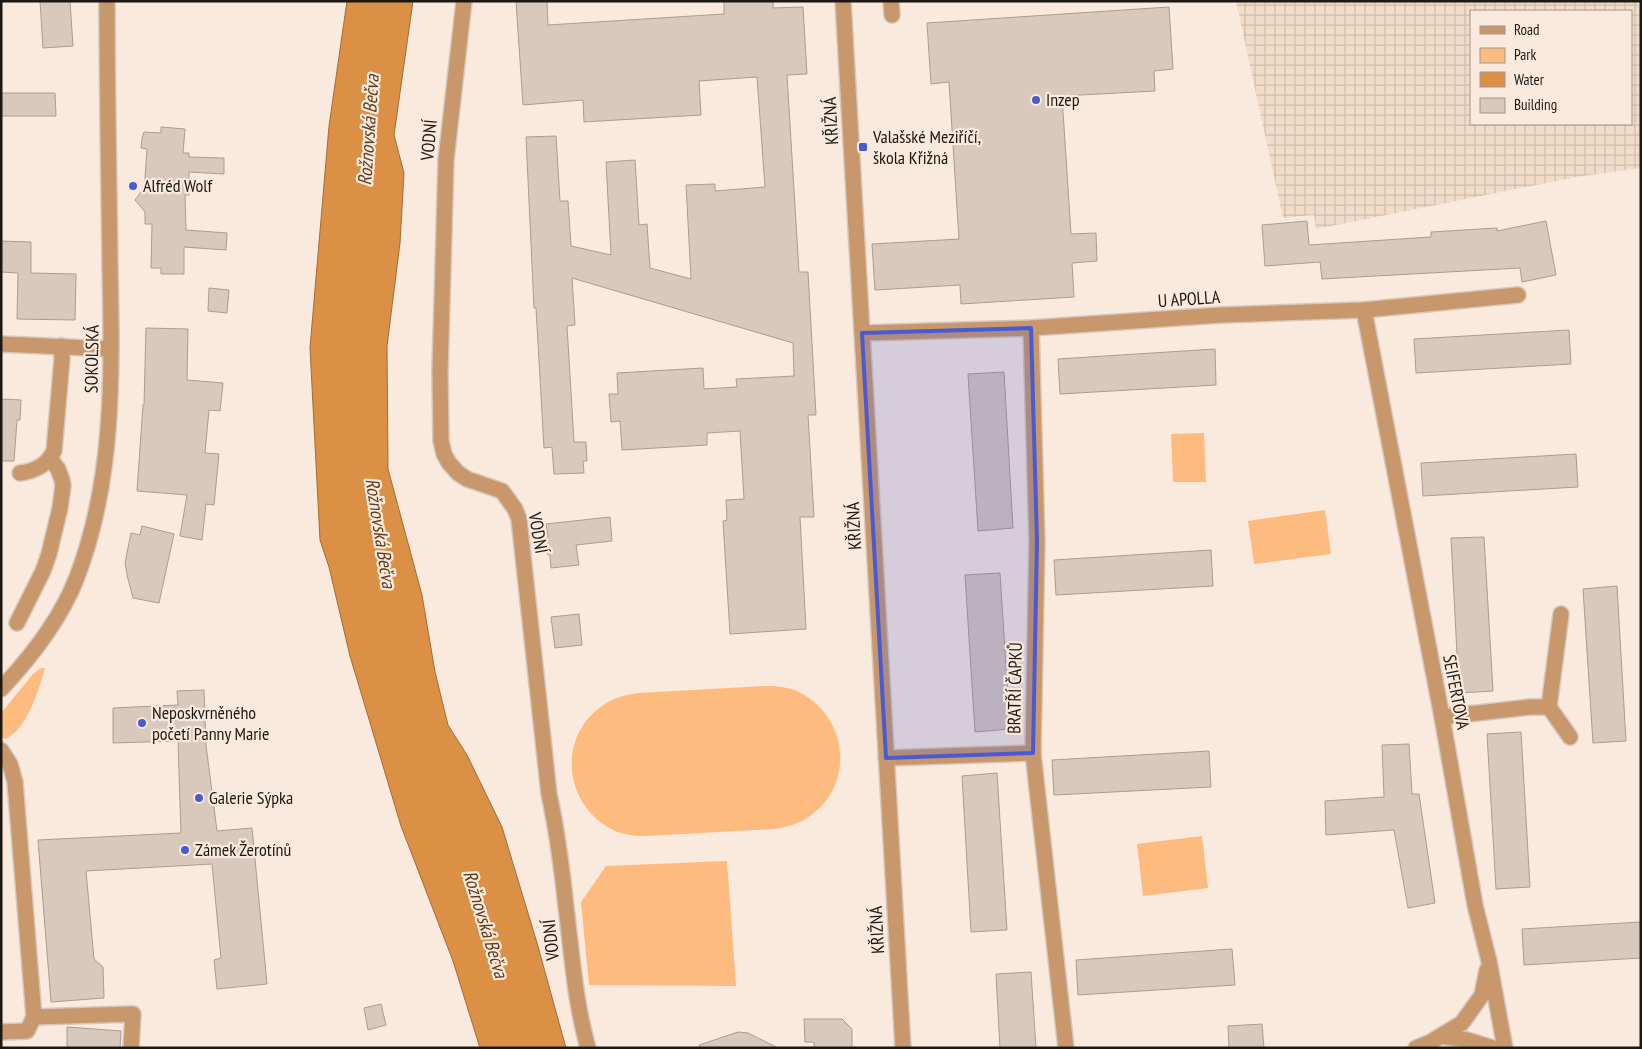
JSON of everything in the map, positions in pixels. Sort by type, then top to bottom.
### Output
[{"type":"street","name":"SOKOLSKÁ","points":[[1,689],[37,648],[54,622],[76,578],[86,549],[101,492],[107,447],[111,349],[107,1]]},
{"type":"street","name":"VODNÍ","points":[[464,1],[446,160],[440,372],[441,441],[444,454],[458,473],[467,479],[502,490],[515,509],[519,519],[549,794],[566,905],[575,988],[588,1048]]},
{"type":"street","name":"KŘIŽNÁ","points":[[843,1],[903,1048]]},
{"type":"street","name":"U APOLLA","points":[[862,333],[1031,328],[1221,315],[1364,310],[1518,295]]},
{"type":"street","name":"SEIFERTOVA","points":[[1364,310],[1442,717],[1475,904],[1489,961],[1482,995],[1462,1022],[1441,1036],[1416,1048]]},
{"type":"street","name":"BRATŘÍ ČAPKŮ","points":[[1031,328],[1037,542],[1033,753],[1066,1048]]},
{"type":"street","points":[[1,344],[111,349]]},
{"type":"street","points":[[20,473],[39,468],[50,458],[55,444],[61,346]]},
{"type":"street","points":[[17,622],[43,570],[49,554],[60,508],[62,480],[58,469],[50,458]]},
{"type":"street","points":[[1561,614],[1549,707],[1570,737]]},
{"type":"street","points":[[1442,717],[1530,707],[1549,707]]},
{"type":"street","points":[[1,750],[10,764],[15,782],[34,1017],[27,1031],[5,1032]]},
{"type":"street","points":[[886,758],[1033,753]]},
{"type":"street","points":[[1489,961],[1505,1048]]},
{"type":"street","points":[[34,1017],[133,1014],[131,1048]]},
{"type":"street","points":[[1441,1036],[1467,1040],[1494,1048]]},
{"type":"highlighted area","points":[[1031,328],[1037,541],[1033,753],[886,758],[862,333]]},
{"type":"shaded area","points":[[1236,1],[1636,1],[1641,9],[1641,168],[1576,177],[1316,229],[1314,215],[1283,218]]},
{"type":"green space","points":[[1204,433],[1206,482],[1173,482],[1171,434]]},
{"type":"green space","points":[[1325,510],[1331,554],[1254,564],[1248,521]]},
{"type":"green space","points":[[41,668],[45,668],[36,697],[26,718],[13,734],[5,739],[1,737],[1,713],[33,674]]},
{"type":"green space","points":[[766,686],[783,687],[799,692],[816,704],[829,718],[837,735],[840,753],[839,771],[833,789],[823,805],[807,818],[795,824],[774,829],[638,836],[613,830],[596,818],[583,804],[575,787],[572,769],[573,750],[579,733],[589,717],[605,704],[617,698],[638,693]]},
{"type":"green space","points":[[1202,836],[1208,888],[1143,896],[1137,844]]},
{"type":"green space","points":[[727,861],[736,986],[589,985],[581,902],[606,866]]},
{"type":"water","name":"Rožnovská Bečva","points":[[347,1],[413,1],[394,135],[404,173],[400,243],[387,346],[388,469],[422,595],[435,672],[448,725],[467,755],[502,827],[566,1048],[480,1048],[453,961],[401,826],[350,656],[329,567],[320,540],[310,348],[329,126]]},
{"type":"building","points":[[40,1],[70,1],[73,46],[43,48]]},
{"type":"building","points":[[516,1],[547,1],[548,25],[724,14],[724,1],[773,1],[773,8],[803,7],[807,74],[787,75],[799,272],[808,272],[816,415],[808,415],[814,517],[800,517],[806,629],[730,634],[723,521],[727,520],[726,500],[744,499],[740,431],[707,433],[707,445],[622,450],[620,421],[611,422],[609,394],[618,394],[617,373],[703,368],[704,389],[737,387],[736,379],[794,376],[793,343],[572,278],[575,325],[567,326],[574,442],[586,442],[587,461],[583,461],[584,473],[554,474],[552,447],[544,448],[536,308],[534,308],[526,137],[556,136],[560,201],[568,201],[571,246],[611,255],[606,162],[635,160],[639,225],[647,224],[650,268],[691,279],[686,185],[715,184],[715,191],[765,187],[757,77],[699,81],[701,115],[584,122],[583,100],[523,105]]},
{"type":"building","points":[[1169,7],[1173,69],[1154,71],[1155,91],[1062,96],[1071,234],[1096,233],[1097,261],[1072,263],[1074,297],[961,304],[960,285],[875,290],[872,244],[959,239],[949,82],[931,84],[927,23]]},
{"type":"building","points":[[1,93],[55,93],[56,116],[1,116]]},
{"type":"building","points":[[161,127],[185,129],[183,153],[189,153],[189,157],[224,158],[224,174],[189,172],[189,195],[185,195],[186,230],[227,233],[226,250],[184,247],[184,274],[161,274],[161,268],[151,268],[152,224],[145,224],[145,212],[135,200],[141,192],[144,192],[147,149],[141,148],[144,132],[161,133]]},
{"type":"building","points":[[1307,221],[1309,245],[1431,237],[1431,232],[1497,228],[1497,231],[1546,221],[1556,275],[1522,282],[1520,268],[1322,279],[1320,262],[1265,266],[1262,225]]},
{"type":"building","points":[[1,241],[31,242],[31,273],[76,274],[75,320],[17,319],[18,273],[1,272]]},
{"type":"building","points":[[209,288],[229,290],[227,313],[208,311]]},
{"type":"building","points":[[146,328],[188,329],[187,380],[223,383],[220,411],[209,410],[205,453],[219,454],[214,505],[206,504],[202,540],[180,536],[187,495],[137,491],[144,405]]},
{"type":"building","points":[[1569,330],[1571,364],[1416,373],[1414,339]]},
{"type":"building","points":[[1215,349],[1216,385],[1060,394],[1058,359]]},
{"type":"building","points":[[1004,372],[1013,528],[978,531],[968,374]]},
{"type":"building","points":[[1,399],[21,400],[20,420],[17,420],[14,461],[1,461]]},
{"type":"building","points":[[1576,454],[1578,487],[1423,496],[1421,463]]},
{"type":"building","points":[[610,517],[612,541],[576,545],[579,565],[551,568],[550,556],[544,551],[543,547],[548,536],[546,524]]},
{"type":"building","points":[[142,526],[174,534],[159,603],[133,598],[128,579],[125,563],[131,533],[140,535]]},
{"type":"building","points":[[1484,537],[1493,691],[1459,693],[1451,538]]},
{"type":"building","points":[[1211,550],[1213,586],[1056,595],[1054,560]]},
{"type":"building","points":[[1000,573],[1010,729],[975,732],[965,575]]},
{"type":"building","points":[[1617,586],[1626,741],[1593,743],[1583,589]]},
{"type":"building","points":[[579,614],[582,645],[555,648],[551,617]]},
{"type":"building","points":[[204,690],[206,745],[217,831],[252,828],[267,984],[217,989],[214,960],[221,958],[212,864],[86,871],[94,959],[103,967],[104,998],[51,1002],[38,840],[181,833],[178,741],[113,743],[113,708],[178,705],[177,691]]},
{"type":"building","points":[[1521,732],[1530,887],[1496,889],[1487,734]]},
{"type":"building","points":[[1409,744],[1412,794],[1419,794],[1435,903],[1408,908],[1394,830],[1326,835],[1325,801],[1384,797],[1382,745]]},
{"type":"building","points":[[1209,751],[1211,787],[1054,795],[1052,760]]},
{"type":"building","points":[[997,773],[1007,930],[971,932],[962,776]]},
{"type":"building","points":[[1641,922],[1641,958],[1524,965],[1522,929]]},
{"type":"building","points":[[1232,949],[1235,985],[1078,995],[1076,960]]},
{"type":"building","points":[[1031,972],[1036,1048],[1000,1048],[996,974]]},
{"type":"building","points":[[381,1004],[386,1025],[368,1030],[364,1008]]},
{"type":"building","points":[[804,1019],[842,1019],[852,1029],[852,1048],[814,1048],[814,1042],[805,1042]]},
{"type":"building","points":[[1262,1024],[1264,1048],[1229,1048],[1228,1026]]},
{"type":"building","points":[[67,1027],[121,1031],[120,1048],[67,1048]]},
{"type":"building","points":[[738,1032],[748,1033],[778,1048],[700,1048],[699,1045]]},
{"type":"place","name":"Inzep","points":[[1036,100]]},
{"type":"place","name":"Valašské Meziříčí, škola Křižná","points":[[863,147]]},
{"type":"place","name":"Alfréd Wolf","points":[[133,186]]},
{"type":"place","name":"Neposkvrněného početí Panny Marie","points":[[142,723]]},
{"type":"place","name":"Galerie Sýpka","points":[[199,798]]},
{"type":"place","name":"Zámek Žerotínů","points":[[185,850]]}]
